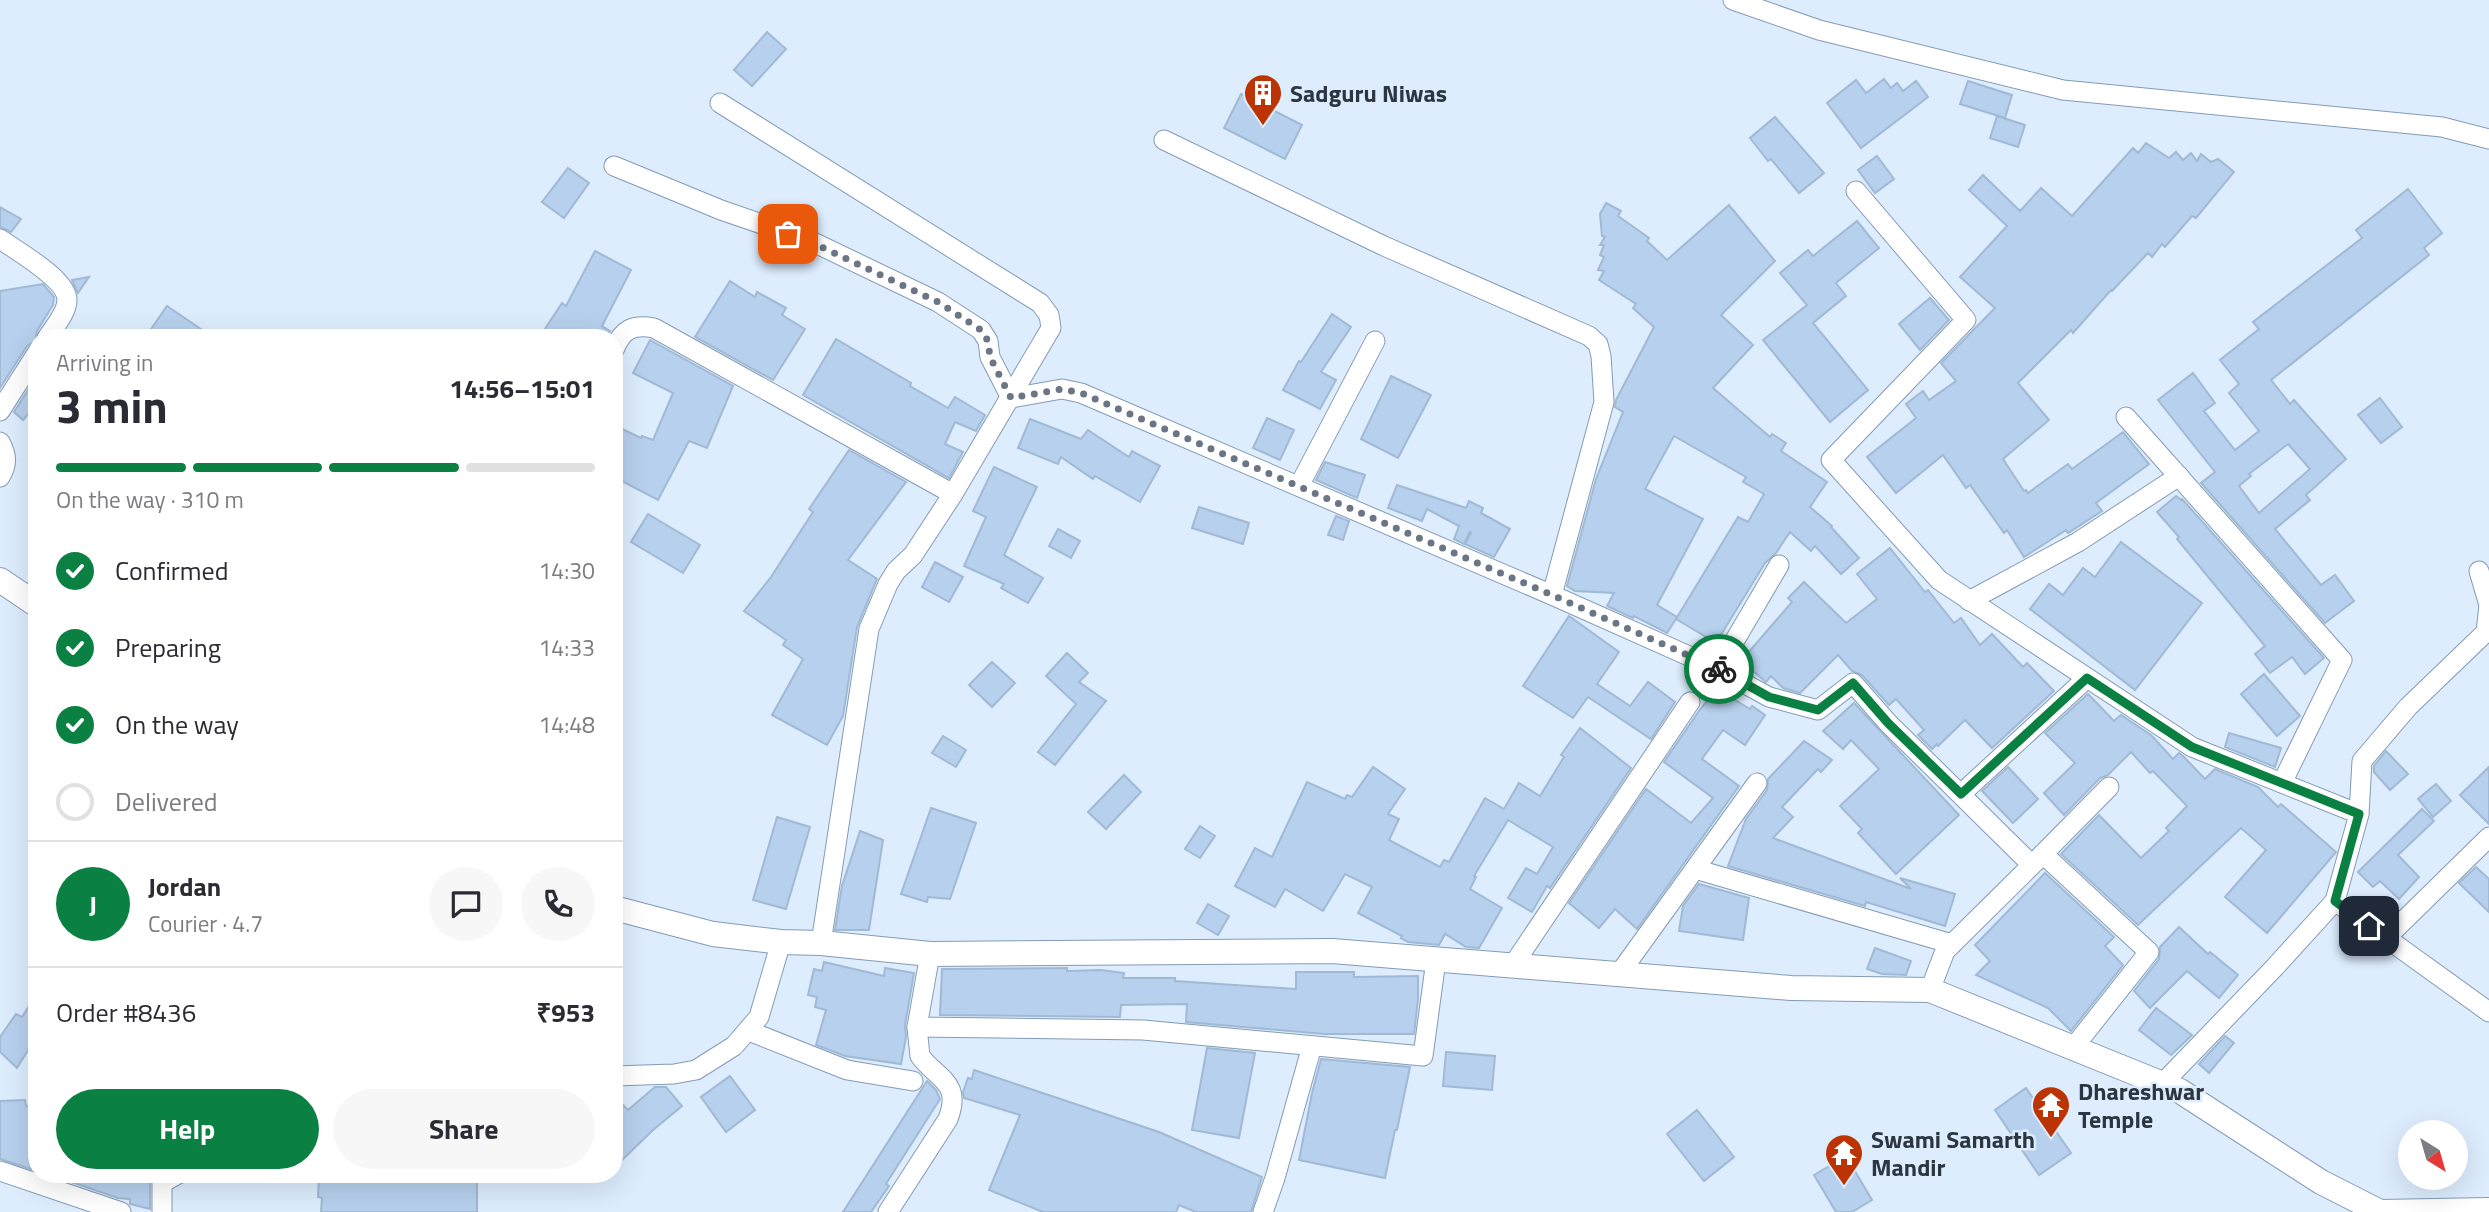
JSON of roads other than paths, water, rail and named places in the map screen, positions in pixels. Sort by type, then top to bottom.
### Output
[{"type":"street","points":[[1733,0],[1819,30],[2063,90],[2442,127],[2489,139]]},
{"type":"street","points":[[720,103],[1040,303],[1049,315],[1051,328],[953,494],[913,555],[888,584],[869,629],[821,943]]},
{"type":"street","points":[[1164,140],[1384,246],[1589,336],[1598,344],[1604,402],[1552,595]]},
{"type":"street","points":[[614,166],[721,210],[811,242],[938,302],[981,330],[988,341],[990,357],[1011,398]]},
{"type":"street","points":[[1856,191],[1966,320],[1831,460],[1939,580],[1969,601],[2192,747],[2359,814]]},
{"type":"street","points":[[0,239],[58,281],[66,290],[67,302],[53,329]]},
{"type":"street","points":[[623,334],[642,326],[654,328],[953,494]]},
{"type":"street","points":[[1299,486],[1375,341]]},
{"type":"street","points":[[1,404],[28,366]]},
{"type":"street","points":[[1011,398],[1062,389],[1081,393],[1552,595],[1718,669],[1769,697],[1818,710],[1853,683],[1888,723],[1961,794],[2149,952],[2073,1048]]},
{"type":"street","points":[[2126,417],[2342,660],[2282,783]]},
{"type":"street","points":[[0,442],[6,452],[6,463],[0,477]]},
{"type":"street","points":[[1969,601],[2078,542],[2179,476]]},
{"type":"street","points":[[1718,669],[1779,565]]},
{"type":"street","points":[[2162,1084],[2335,901],[2359,814],[2362,761],[2408,707],[2486,632],[2489,605],[2479,571]]},
{"type":"street","points":[[0,580],[28,599]]},
{"type":"street","points":[[1961,794],[2087,678]]},
{"type":"street","points":[[1513,965],[1690,702]]},
{"type":"street","points":[[1619,974],[1757,783]]},
{"type":"street","points":[[1930,990],[1945,951],[2109,786]]},
{"type":"street","points":[[2386,938],[2489,837]]},
{"type":"street","points":[[1695,869],[1952,944]]},
{"type":"street","points":[[2335,901],[2489,1012]]},
{"type":"street","points":[[623,910],[713,934],[930,954],[1332,951],[1791,988],[1930,990],[2180,1091],[2321,1182],[2380,1212],[2489,1210]]},
{"type":"street","points":[[623,1076],[674,1074],[696,1070],[734,1046],[758,1017],[781,942]]},
{"type":"street","points":[[888,1212],[942,1129],[952,1108],[953,1096],[949,1084],[920,1056],[917,1027],[930,954]]},
{"type":"street","points":[[917,1027],[1143,1030],[1423,1056],[1436,960]]},
{"type":"street","points":[[749,1031],[846,1070],[913,1081]]},
{"type":"street","points":[[1263,1212],[1312,1046]]},
{"type":"street","points":[[0,1171],[28,1180]]},
{"type":"street","points":[[35,1183],[121,1212]]},
{"type":"street","points":[[162,1183],[162,1212]]},
{"type":"place","name":"Sadguru Niwas","points":[[1263,127]]},
{"type":"place","name":"Dhareshwar Temple","points":[[2051,1139]]},
{"type":"place","name":"Swami Samarth Mandir","points":[[1844,1187]]}]
